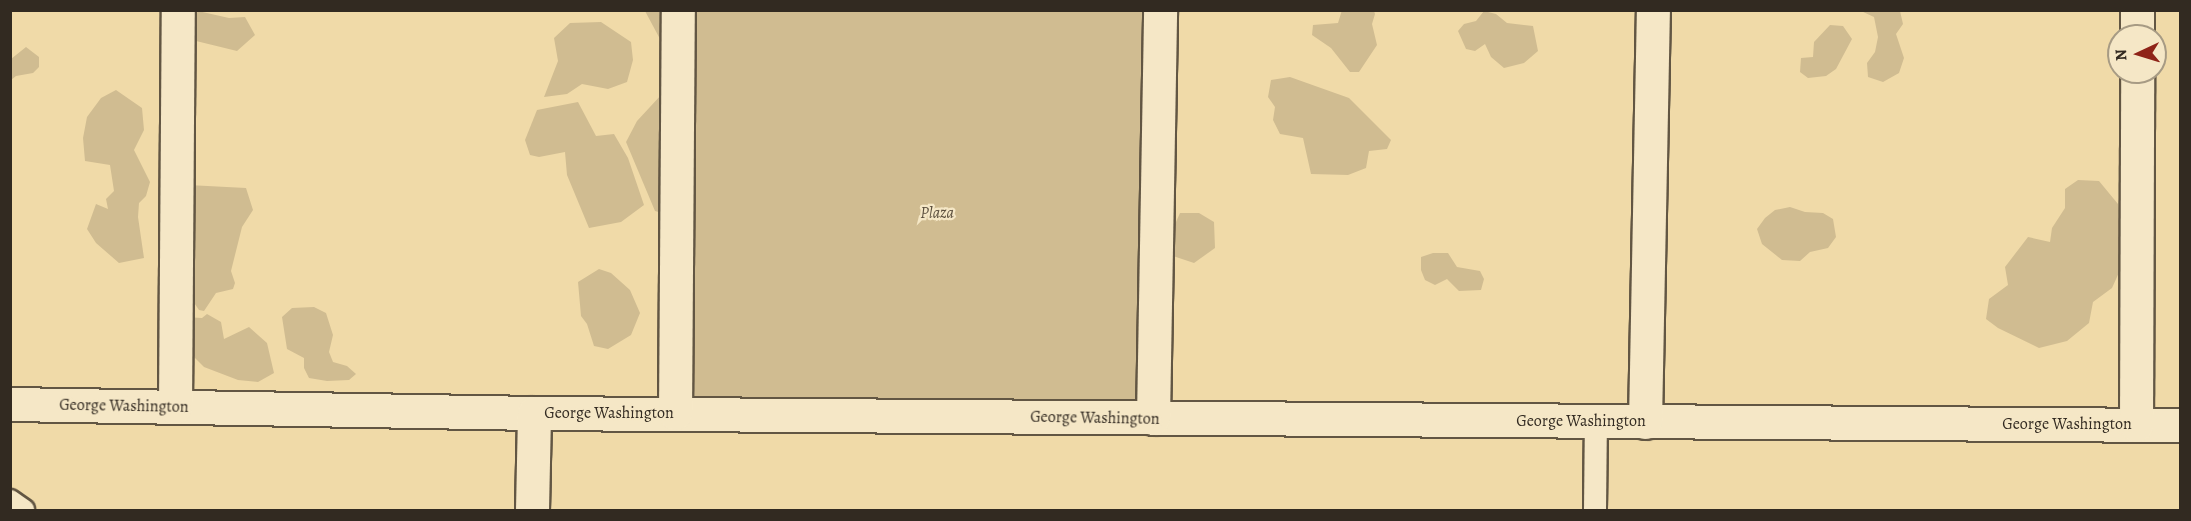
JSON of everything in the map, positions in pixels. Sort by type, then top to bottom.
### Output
[{"type":"street","points":[[176,407],[178,10]]},
{"type":"street","points":[[675,413],[678,10]]},
{"type":"street","points":[[1153,418],[1160,10]]},
{"type":"street","points":[[1645,422],[1653,10]]},
{"type":"street","points":[[2136,425],[2137,84]]},
{"type":"street","name":"George Washington","points":[[10,404],[534,413],[2181,425]]},
{"type":"street","points":[[532,510],[534,413]]},
{"type":"lane","points":[[1595,510],[1596,421]]},
{"type":"lane","points":[[10,501],[23,510]]},
{"type":"green space","points":[[1342,10],[1374,11],[1375,14],[1372,24],[1377,45],[1359,72],[1350,72],[1331,48],[1312,35],[1313,25],[1338,23]]},
{"type":"green space","points":[[198,11],[229,18],[245,17],[255,35],[237,51],[192,40],[190,26]]},
{"type":"green space","name":"Plaza","points":[[645,11],[1149,11],[1150,80],[1141,90],[1138,418],[675,413],[676,217],[655,211],[626,142],[637,121],[662,94],[678,61],[660,39]]},
{"type":"green space","points":[[1484,11],[1496,14],[1507,23],[1533,26],[1538,51],[1524,63],[1504,68],[1491,57],[1485,44],[1475,51],[1466,49],[1458,31],[1464,24],[1476,21]]},
{"type":"green space","points":[[1861,11],[1900,11],[1903,24],[1896,34],[1904,58],[1899,73],[1883,82],[1868,77],[1867,63],[1875,52],[1878,37],[1874,17]]},
{"type":"green space","points":[[601,22],[631,42],[633,60],[627,82],[608,89],[582,84],[567,94],[544,97],[558,61],[554,38],[570,23]]},
{"type":"green space","points":[[1830,25],[1843,26],[1852,39],[1836,69],[1826,76],[1808,78],[1800,72],[1801,58],[1813,57],[1814,42]]},
{"type":"green space","points":[[26,47],[39,57],[39,67],[33,73],[16,76],[11,80],[11,59]]},
{"type":"green space","points":[[1290,77],[1349,98],[1391,140],[1387,149],[1369,151],[1366,168],[1348,175],[1311,174],[1303,138],[1280,134],[1273,120],[1275,107],[1268,97],[1271,80]]},
{"type":"green space","points":[[116,90],[142,108],[144,130],[134,150],[150,182],[146,196],[139,203],[138,217],[144,258],[119,263],[96,243],[87,229],[96,204],[108,209],[106,199],[114,191],[110,165],[85,161],[83,138],[87,117],[101,98]]},
{"type":"green space","points":[[578,102],[596,136],[614,134],[628,158],[644,205],[621,222],[589,228],[567,175],[565,152],[539,157],[530,155],[525,140],[537,110]]},
{"type":"green space","points":[[2078,180],[2099,181],[2118,204],[2126,257],[2112,288],[2093,302],[2089,323],[2067,341],[2039,348],[1998,328],[1986,319],[1989,299],[2008,285],[2005,267],[2028,237],[2050,242],[2052,228],[2065,208],[2065,189]]},
{"type":"green space","points":[[188,185],[246,188],[253,210],[242,227],[231,271],[235,283],[233,289],[216,293],[204,311],[199,310],[188,294]]},
{"type":"green space","points":[[1790,207],[1805,212],[1823,213],[1833,219],[1836,237],[1828,248],[1810,252],[1800,261],[1782,260],[1762,244],[1757,229],[1765,218],[1775,210]]},
{"type":"green space","points":[[1180,213],[1199,213],[1214,222],[1215,248],[1194,263],[1173,256],[1172,231]]},
{"type":"green space","points":[[1433,253],[1448,253],[1457,267],[1480,271],[1484,279],[1481,290],[1459,291],[1447,279],[1435,285],[1425,280],[1421,270],[1421,257]]},
{"type":"green space","points":[[599,269],[611,273],[630,290],[640,313],[631,335],[608,349],[594,346],[587,324],[581,316],[578,282]]},
{"type":"green space","points":[[314,307],[326,313],[333,335],[329,352],[333,362],[347,366],[356,374],[349,380],[327,381],[309,378],[304,368],[304,358],[287,349],[282,317],[292,308]]},
{"type":"green space","points":[[207,314],[221,322],[224,339],[249,327],[267,343],[274,373],[258,382],[238,380],[204,367],[183,346],[184,317],[202,318]]}]
